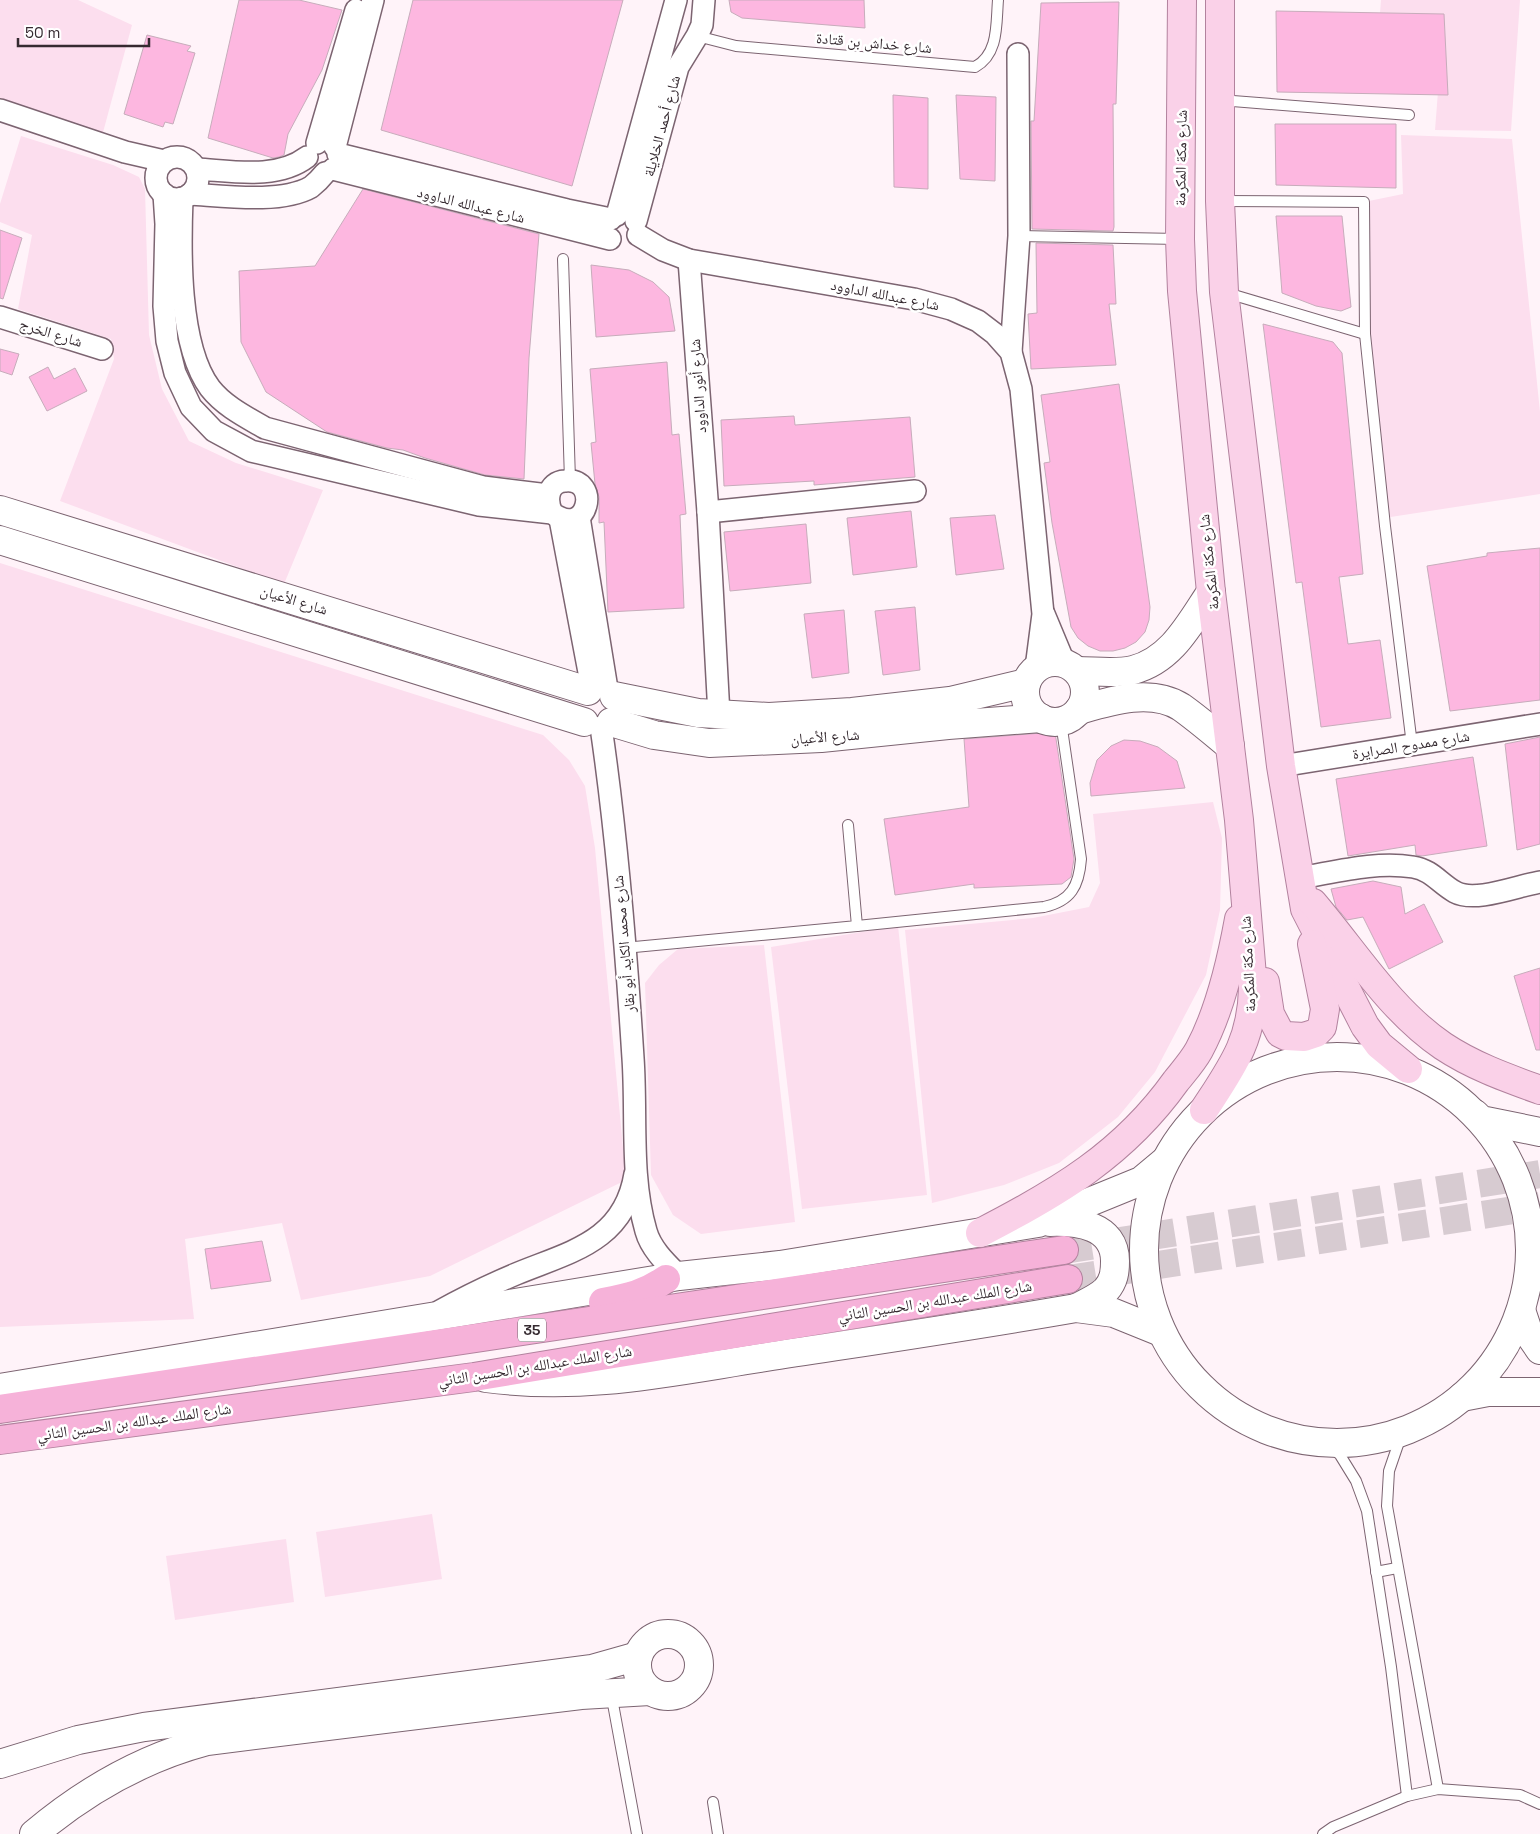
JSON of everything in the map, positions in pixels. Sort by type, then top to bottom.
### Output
[{"type":"highway","name":"شارع الملك عبدالله بن الحسين الثاني","points":[[0,1409],[1064,1250]]},
{"type":"highway","points":[[452,1342],[472,1331],[494,1323],[636,1296],[672,1278]]},
{"type":"highway","name":"شارع الملك عبدالله بن الحسين الثاني","points":[[0,1440],[474,1377],[1068,1279]]},
{"type":"main road","name":"شارع مكة المكرمة","points":[[1182,0],[1180,239],[1182,291],[1211,592],[1239,820],[1250,945],[1252,1014],[1247,1035],[1234,1064],[1204,1110]]},
{"type":"main road","points":[[1220,0],[1220,201],[1224,292],[1281,766],[1302,892],[1325,1009],[1322,1027],[1316,1033],[1295,1037],[1280,1033],[1270,1014],[1239,820]]},
{"type":"main road","points":[[1302,892],[1366,1026],[1379,1044],[1408,1070]]},
{"type":"main road","points":[[1302,892],[1370,974],[1423,1030],[1443,1046],[1470,1061],[1540,1090]]},
{"type":"main road","points":[[980,1233],[1026,1209],[1070,1182],[1122,1144],[1164,1098],[1198,1050],[1219,999],[1234,947],[1244,893]]},
{"type":"street","points":[[326,157],[358,0]]},
{"type":"street","points":[[0,110],[125,152],[171,185],[263,196],[288,194],[313,186],[326,157],[373,0]]},
{"type":"street","name":"شارع أحمد الخلايلة","points":[[622,226],[676,0]]},
{"type":"street","name":"شارع أحمد الخلايلة","points":[[622,226],[678,67],[702,25],[704,0]]},
{"type":"street","points":[[668,30],[685,38],[697,36]]},
{"type":"street","points":[[1011,352],[1018,236],[1018,54]]},
{"type":"street","points":[[171,185],[196,187],[197,169],[191,161],[182,157],[173,157],[166,224],[164,306],[167,340],[174,373],[191,407],[214,431],[251,452],[479,505],[560,511],[585,510],[588,501],[585,491],[579,484],[570,480],[561,481],[552,486],[560,511]]},
{"type":"street","points":[[197,169],[249,172],[280,170],[326,157]]},
{"type":"street","name":"شارع عبدالله الداوود","points":[[326,157],[622,226],[663,250],[689,260],[914,299],[951,309],[978,321],[995,334],[1011,352],[1021,389],[1043,614],[1031,675]]},
{"type":"street","points":[[171,185],[186,325],[196,359],[210,388],[235,410],[266,428],[484,486],[560,511]]},
{"type":"street","name":"شارع أنور الداوود","points":[[689,260],[708,512],[719,715]]},
{"type":"street","name":"شارع الخرج","points":[[0,317],[102,349]]},
{"type":"street","points":[[708,512],[915,491]]},
{"type":"street","name":"شارع الأعيان","points":[[0,510],[600,705],[662,737],[709,743],[822,738],[948,725],[1060,717],[1112,700],[1142,697],[1180,706],[1230,746]]},
{"type":"street","name":"شارع محمد الكايد أبو بقار","points":[[560,511],[600,705],[611,793],[633,1059],[637,1162],[641,1206],[646,1233],[672,1278]]},
{"type":"street","name":"شارع الأعيان","points":[[0,540],[600,705],[719,715],[769,717],[852,712],[950,701],[1031,675]]},
{"type":"street","points":[[1071,667],[1084,680],[1086,691],[1084,701],[1060,717],[1027,703],[1025,693],[1031,675],[1054,661],[1071,667],[1132,670],[1156,662],[1178,641],[1211,592]]},
{"type":"street","name":"شارع عبدالله الداوود","points":[[1043,614],[1071,667]]},
{"type":"street","name":"شارع ممدوح الصرايرة","points":[[1281,766],[1540,724]]},
{"type":"street","points":[[1302,892],[1373,866],[1401,866],[1424,870],[1433,874],[1456,892],[1475,896],[1540,882]]},
{"type":"street","points":[[1466,1105],[1486,1126],[1502,1150],[1515,1176],[1524,1203],[1535,1257],[1521,1310],[1501,1352],[1476,1385],[1429,1421],[1402,1433],[1364,1442],[1345,1444],[1316,1443],[1287,1438],[1260,1429],[1217,1403],[1183,1368],[1161,1332],[1151,1304],[1145,1275],[1146,1216],[1154,1187],[1166,1160],[1183,1134],[1204,1110],[1232,1087],[1265,1070],[1300,1060],[1336,1056],[1373,1059],[1408,1070],[1438,1085],[1466,1105],[1481,1120],[1540,1132]]},
{"type":"street","points":[[1038,1223],[1141,1181],[1166,1160]]},
{"type":"street","name":"شارع محمد الكايد أبو بقار","points":[[430,1317],[486,1287],[566,1256],[596,1238],[620,1212],[628,1196],[637,1162]]},
{"type":"street","points":[[0,1388],[672,1278],[789,1264],[1038,1223],[1071,1221],[1098,1229],[1109,1239],[1115,1255],[1115,1272],[1111,1282],[1105,1291],[1076,1308]]},
{"type":"street","points":[[474,1377],[521,1383],[571,1384],[665,1375],[1076,1308],[1114,1313],[1161,1332]]},
{"type":"street","points":[[1521,1310],[1529,1334],[1540,1350]]},
{"type":"street","points":[[1462,1397],[1488,1392],[1540,1392]]},
{"type":"street","points":[[34,1834],[83,1798],[126,1771],[166,1753],[207,1741],[250,1734],[611,1692],[650,1691],[668,1696],[686,1690],[693,1683],[697,1674],[697,1655],[685,1640],[667,1634],[649,1640],[638,1656],[638,1676],[650,1691]]},
{"type":"street","points":[[0,1764],[78,1740],[144,1727],[592,1669],[638,1656]]},
{"type":"lane","name":"شارع خداش بن قتادة","points":[[697,36],[736,46],[975,67],[984,62],[990,54],[995,33],[998,0]]},
{"type":"lane","points":[[1219,100],[1408,115]]},
{"type":"lane","points":[[1220,201],[1364,202],[1365,334],[1385,526],[1412,745]]},
{"type":"lane","points":[[1018,236],[1180,239]]},
{"type":"lane","points":[[563,259],[570,480]]},
{"type":"lane","points":[[1224,292],[1365,334]]},
{"type":"lane","points":[[624,948],[1044,907],[1058,903],[1072,892],[1079,877],[1081,859],[1060,717]]},
{"type":"lane","points":[[848,825],[857,926]]},
{"type":"lane","points":[[1402,1433],[1389,1471],[1387,1506],[1438,1789]]},
{"type":"lane","points":[[1316,1443],[1329,1444],[1340,1455],[1356,1481],[1367,1510],[1407,1796]]},
{"type":"lane","points":[[1376,1572],[1397,1568]]},
{"type":"lane","points":[[611,1692],[637,1834]]},
{"type":"lane","points":[[1323,1834],[1333,1827],[1407,1796],[1438,1789],[1520,1795],[1540,1804]]},
{"type":"lane","points":[[713,1802],[718,1834]]},
{"type":"shaded area","points":[[0,0],[78,0],[132,25],[102,136],[0,101]]},
{"type":"shaded area","points":[[1381,0],[1520,0],[1511,131],[1435,130],[1444,15],[1380,13]]},
{"type":"shaded area","points":[[1401,135],[1512,139],[1540,412],[1540,494],[1384,518],[1365,334],[1364,202],[1403,194]]},
{"type":"shaded area","points":[[21,136],[113,165],[139,177],[145,189],[149,335],[162,389],[189,441],[236,463],[323,490],[284,584],[60,501],[114,359],[111,339],[18,309],[32,235],[0,222],[0,204]]},
{"type":"shaded area","points":[[0,563],[543,735],[569,760],[585,786],[595,848],[626,1180],[430,1276],[301,1300],[282,1223],[185,1239],[194,1319],[0,1327]]},
{"type":"shaded area","points":[[1213,802],[1222,838],[1220,910],[1206,975],[1155,1072],[1118,1117],[1059,1163],[1004,1185],[932,1203],[905,930],[1033,918],[1089,907],[1100,883],[1093,814]]},
{"type":"shaded area","points":[[898,926],[927,1195],[802,1209],[771,947]]},
{"type":"shaded area","points":[[764,945],[795,1222],[701,1234],[673,1215],[651,1175],[645,983],[659,965],[678,949]]},
{"type":"shaded area","points":[[432,1514],[442,1579],[325,1597],[316,1532]]},
{"type":"shaded area","points":[[286,1539],[294,1602],[175,1620],[166,1556]]},
{"type":"building","points":[[239,0],[299,0],[342,10],[322,70],[288,134],[284,155],[279,157],[273,158],[208,138]]},
{"type":"building","points":[[413,0],[623,0],[572,186],[381,130]]},
{"type":"building","points":[[729,0],[864,0],[865,28],[742,18],[731,12]]},
{"type":"building","points":[[1119,2],[1116,104],[1113,104],[1113,231],[1032,229],[1031,121],[1034,121],[1041,3]]},
{"type":"building","points":[[1276,11],[1444,14],[1448,95],[1277,92]]},
{"type":"building","points":[[147,35],[191,46],[187,51],[195,53],[173,124],[165,122],[163,127],[124,114]]},
{"type":"building","points":[[893,95],[928,98],[928,189],[894,187]]},
{"type":"building","points":[[956,95],[996,97],[995,181],[960,179]]},
{"type":"building","points":[[1275,124],[1396,124],[1396,188],[1276,185]]},
{"type":"building","points":[[363,189],[539,234],[529,358],[524,479],[485,475],[403,450],[387,448],[327,432],[266,392],[241,342],[239,271],[315,266]]},
{"type":"building","points":[[1276,216],[1342,216],[1351,307],[1341,311],[1316,306],[1282,293]]},
{"type":"building","points":[[0,230],[22,238],[3,299],[0,298]]},
{"type":"building","points":[[1036,243],[1113,245],[1116,304],[1109,304],[1116,365],[1031,369],[1028,314],[1037,313]]},
{"type":"building","points":[[591,265],[629,270],[653,282],[669,297],[675,331],[596,337]]},
{"type":"building","points":[[1263,324],[1333,342],[1342,353],[1363,574],[1339,577],[1348,644],[1380,640],[1391,718],[1321,727],[1302,582],[1296,583]]},
{"type":"building","points":[[0,349],[19,354],[12,375],[0,371]]},
{"type":"building","points":[[667,362],[672,435],[679,434],[686,514],[680,515],[684,608],[608,612],[604,522],[599,523],[599,497],[595,484],[591,443],[596,442],[590,369]]},
{"type":"building","points":[[48,367],[54,379],[75,368],[87,391],[47,411],[29,377]]},
{"type":"building","points":[[1119,384],[1150,607],[1149,620],[1145,632],[1136,642],[1125,648],[1113,651],[1100,651],[1088,646],[1078,638],[1071,627],[1052,523],[1044,463],[1050,462],[1041,395]]},
{"type":"building","points":[[794,416],[795,425],[910,417],[915,477],[814,485],[814,481],[724,486],[721,420]]},
{"type":"building","points":[[911,511],[917,567],[853,575],[847,518]]},
{"type":"building","points":[[995,515],[1004,569],[956,575],[950,518]]},
{"type":"building","points":[[806,524],[811,583],[730,591],[724,532]]},
{"type":"building","points":[[1540,548],[1540,700],[1450,711],[1427,566],[1487,556],[1487,553]]},
{"type":"building","points":[[915,607],[920,670],[883,675],[875,611]]},
{"type":"building","points":[[844,610],[849,673],[812,678],[804,614]]},
{"type":"building","points":[[1055,732],[1074,859],[1071,877],[1062,884],[974,888],[974,884],[895,895],[884,819],[969,807],[964,739]]},
{"type":"building","points":[[1540,737],[1540,844],[1517,850],[1505,744]]},
{"type":"building","points":[[1124,740],[1140,741],[1158,747],[1177,761],[1185,788],[1091,796],[1090,783],[1097,760],[1111,746]]},
{"type":"building","points":[[1473,757],[1487,846],[1422,856],[1416,855],[1415,845],[1348,856],[1336,779]]},
{"type":"building","points":[[1373,881],[1401,887],[1405,914],[1424,904],[1443,942],[1389,969],[1363,917],[1347,920],[1336,907],[1331,889]]},
{"type":"building","points":[[1540,968],[1540,1050],[1536,1050],[1514,976]]},
{"type":"building","points":[[262,1241],[271,1281],[211,1289],[205,1249]]},
{"type":"tunnel","points":[[1064,1250],[1540,1174]]},
{"type":"tunnel","points":[[1068,1279],[1540,1206]]}]
